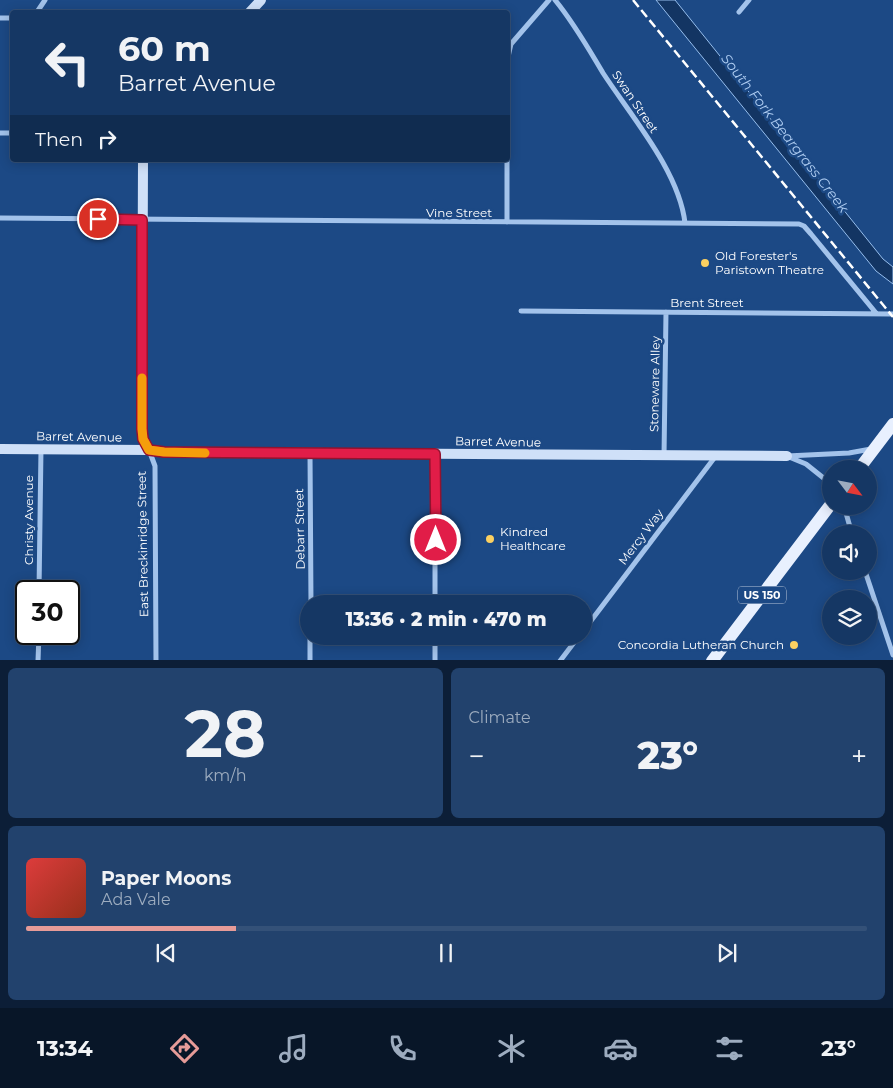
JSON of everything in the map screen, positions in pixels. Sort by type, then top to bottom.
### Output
[{"type":"main road","points":[[865,460],[893,424]]},
{"type":"main road","name":"US 150","points":[[712,660],[823,515]]},
{"type":"street","points":[[252,10],[261,0]]},
{"type":"street","points":[[510,48],[511,44],[549,0]]},
{"type":"street","name":"Swan Street","points":[[555,0],[567,15],[604,75],[644,131],[683,206],[685,223]]},
{"type":"street","points":[[739,12],[749,0]]},
{"type":"street","name":"East Breckinridge Street","points":[[143,162],[142,429],[143,439],[156,466],[156,660]]},
{"type":"street","points":[[507,162],[507,222]]},
{"type":"street","name":"Vine Street","points":[[0,218],[799,224],[804,226],[876,313]]},
{"type":"street","name":"Brent Street","points":[[521,311],[893,314]]},
{"type":"street","name":"Stoneware Alley","points":[[664,456],[666,312]]},
{"type":"street","name":"Barret Avenue","points":[[0,449],[715,457],[849,453],[874,449]]},
{"type":"street","name":"Christy Avenue","points":[[39,580],[41,449]]},
{"type":"street","name":"Debarr Street","points":[[310,453],[310,595]]},
{"type":"street","points":[[435,454],[435,595]]},
{"type":"street","name":"Barret Avenue","points":[[787,456],[806,464],[822,477]]},
{"type":"street","name":"Mercy Way","points":[[592,619],[715,457]]},
{"type":"street","points":[[868,580],[893,655]]},
{"type":"street","points":[[38,660],[39,645]]},
{"type":"street","points":[[310,645],[310,660]]},
{"type":"street","points":[[435,645],[435,660]]},
{"type":"street","points":[[560,660],[572,645]]},
{"type":"water","name":"South Fork Beargrass Creek","points":[[656,0],[675,0],[883,259],[893,267],[893,284],[876,271]]},
{"type":"railway","points":[[633,0],[893,317]]},
{"type":"slow traffic","points":[[142,378],[142,429],[143,439],[149,450],[205,453]]},
{"type":"place","name":"Old Forester's Paristown Theatre","points":[[705,263]]},
{"type":"place","name":"Kindred Healthcare","points":[[490,539]]},
{"type":"place","name":"Concordia Lutheran Church","points":[[794,645]]},
{"type":"route","points":[[98,219],[142,220],[142,429],[143,439],[149,450],[164,452],[435,454],[436,540]]}]
